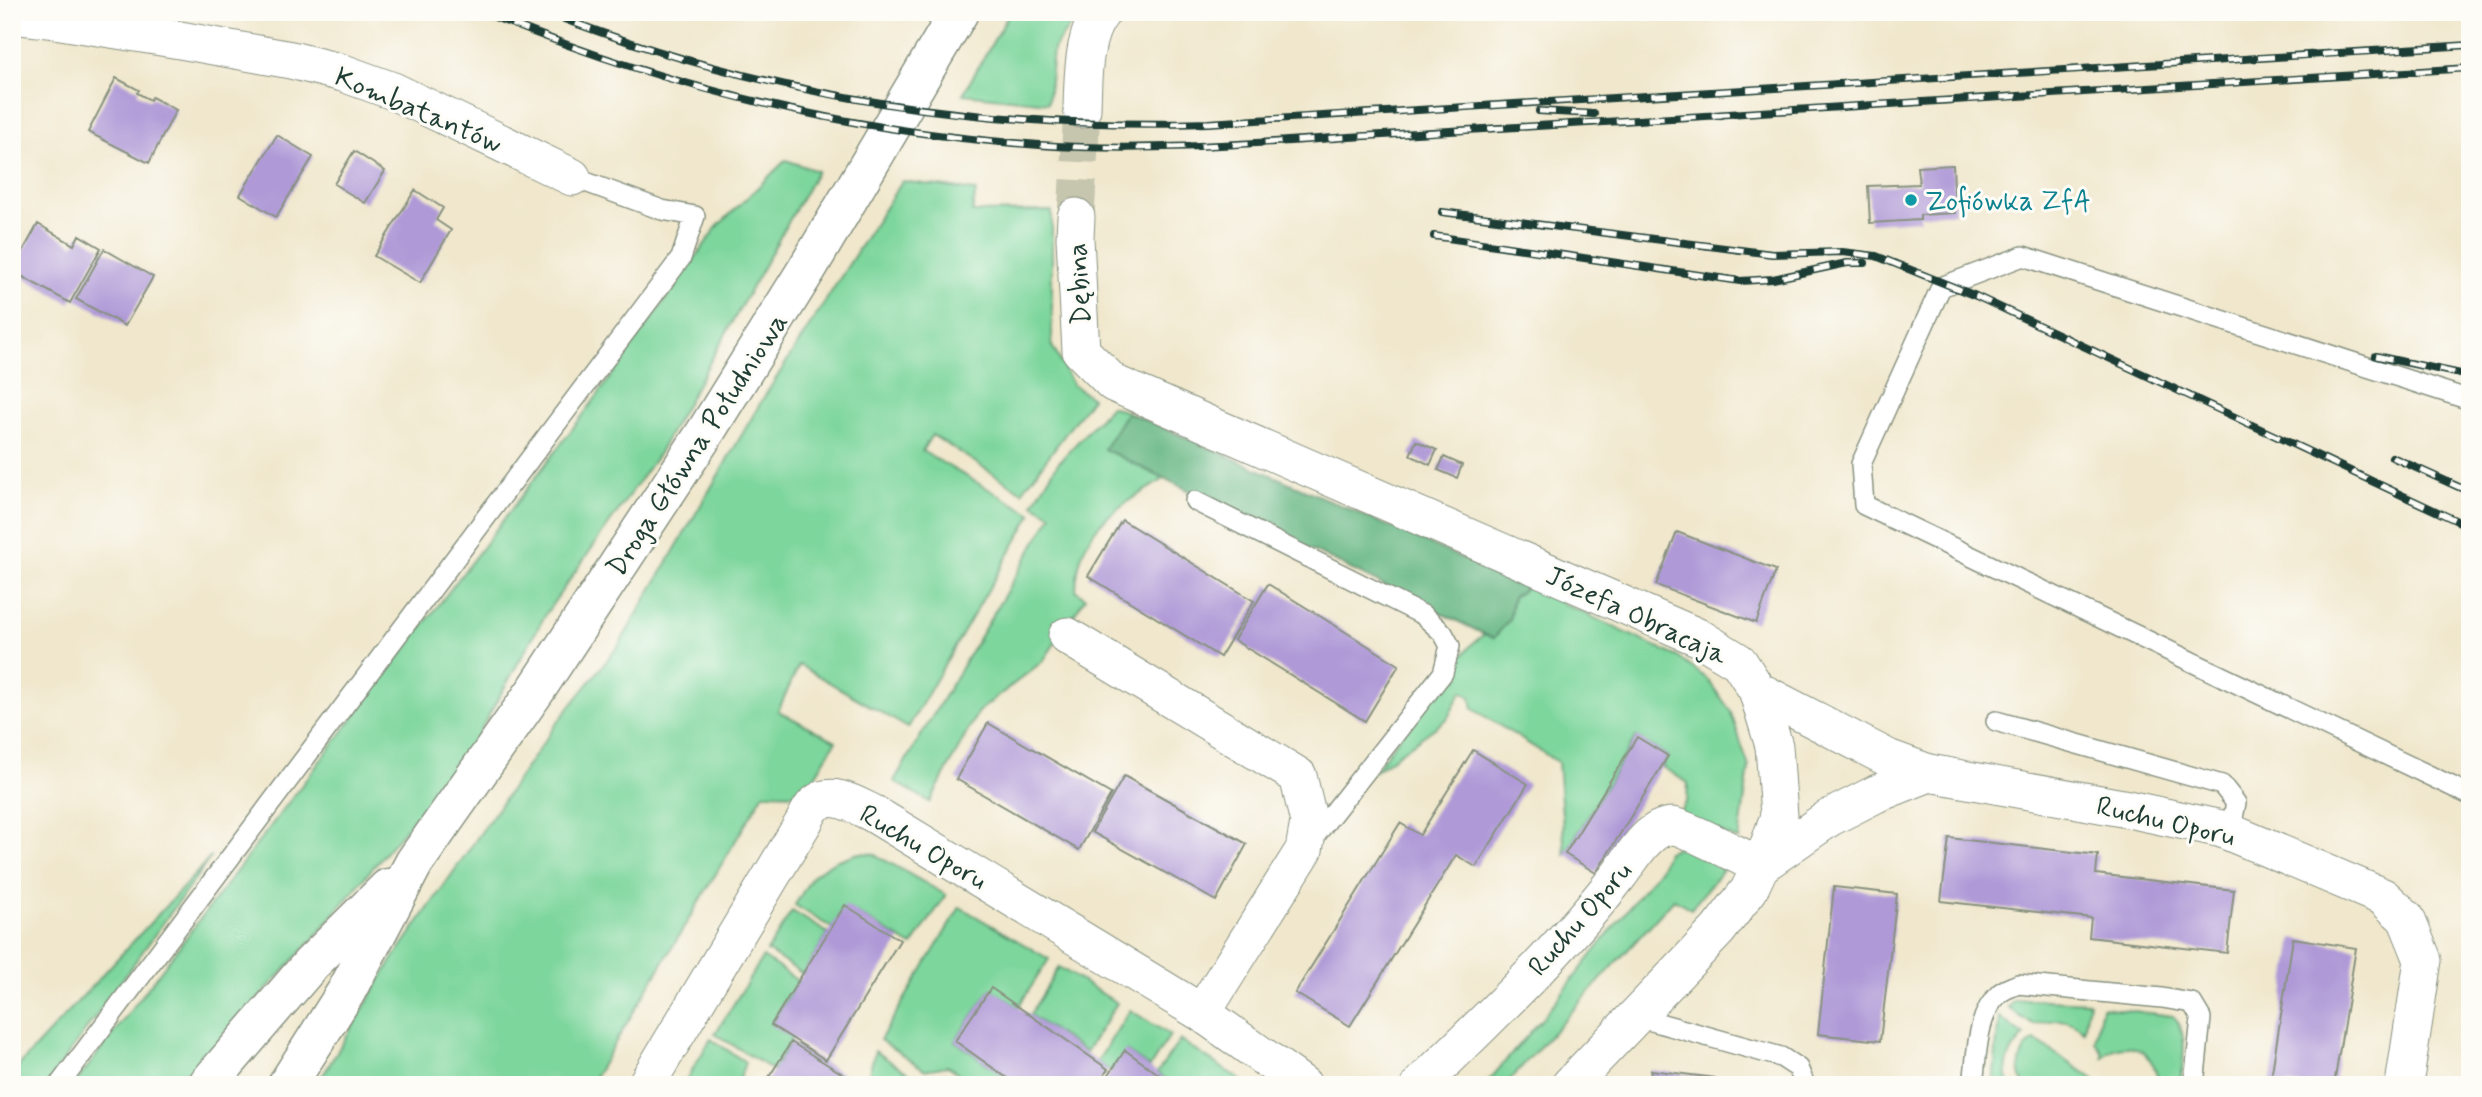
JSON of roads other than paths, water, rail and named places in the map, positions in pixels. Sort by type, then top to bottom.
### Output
[{"type":"main road","name":"Droga Główna Południowa","points":[[288,1085],[346,992],[414,863],[536,690],[705,433],[807,269],[959,12]]},
{"type":"main road","name":"Droga Główna Południowa","points":[[207,1085],[312,964],[414,863]]},
{"type":"street","points":[[1082,109],[1084,56],[1097,18],[1102,12]]},
{"type":"street","name":"Kombatantów","points":[[12,15],[180,40],[291,60],[343,73],[393,91],[572,177]]},
{"type":"street","name":"Dębina","points":[[1076,217],[1074,238],[1081,351]]},
{"type":"street","name":"Józefa Obracaja","points":[[1081,351],[1112,383],[1700,638],[1739,662],[1757,690],[1774,746],[1779,816],[1760,866],[1749,890],[1718,930],[1570,1085]]},
{"type":"street","points":[[1067,636],[1298,776],[1309,822],[1304,850],[1202,1013]]},
{"type":"street","name":"Ruchu Oporu","points":[[1757,690],[1888,758],[1929,773],[2128,809],[2230,832],[2383,897],[2406,918],[2423,960],[2404,1085]]},
{"type":"street","points":[[1760,866],[1829,818],[1876,794],[1929,773]]},
{"type":"street","name":"Ruchu Oporu","points":[[646,1085],[815,804],[830,798],[846,801],[874,814],[1202,1013],[1303,1085]]},
{"type":"street","name":"Ruchu Oporu","points":[[1420,1085],[1505,1002],[1608,889],[1644,842],[1658,829],[1675,826],[1760,866]]},
{"type":"lane","points":[[59,1085],[681,257],[695,216],[662,210],[572,177]]},
{"type":"lane","points":[[2470,400],[2023,256],[1941,287],[1861,464],[1864,505],[2470,795]]},
{"type":"lane","points":[[1195,501],[1423,615],[1443,633],[1450,646],[1443,673],[1304,850]]},
{"type":"lane","points":[[1996,721],[2222,785],[2236,803],[2230,832]]},
{"type":"lane","points":[[1973,1085],[1982,1024],[1990,1004],[2000,992],[2018,984],[2192,1003],[2202,1018],[2194,1085]]},
{"type":"lane","points":[[1634,1016],[1781,1057],[1798,1068],[1805,1085]]},
{"type":"tunnel","points":[[1076,217],[1082,109]]},
{"type":"railway","points":[[483,12],[551,39],[687,84],[826,117],[967,139],[1079,147],[1195,146],[1722,115]]},
{"type":"railway","points":[[546,12],[626,41],[708,66],[871,102],[954,113],[1123,124],[1208,123],[2470,45]]},
{"type":"railway","points":[[1713,115],[2470,68]]},
{"type":"railway","points":[[1539,111],[1594,114]]},
{"type":"railway","points":[[1442,212],[1772,254],[1842,252],[1876,256],[1976,296],[2470,527]]},
{"type":"railway","points":[[1434,236],[1740,281],[1773,279],[1847,263],[1865,263]]},
{"type":"railway","points":[[2376,356],[2470,376]]},
{"type":"railway","points":[[2392,457],[2470,492]]},
{"type":"place","name":"Zofiówka ZfA","points":[[1911,200]]}]
